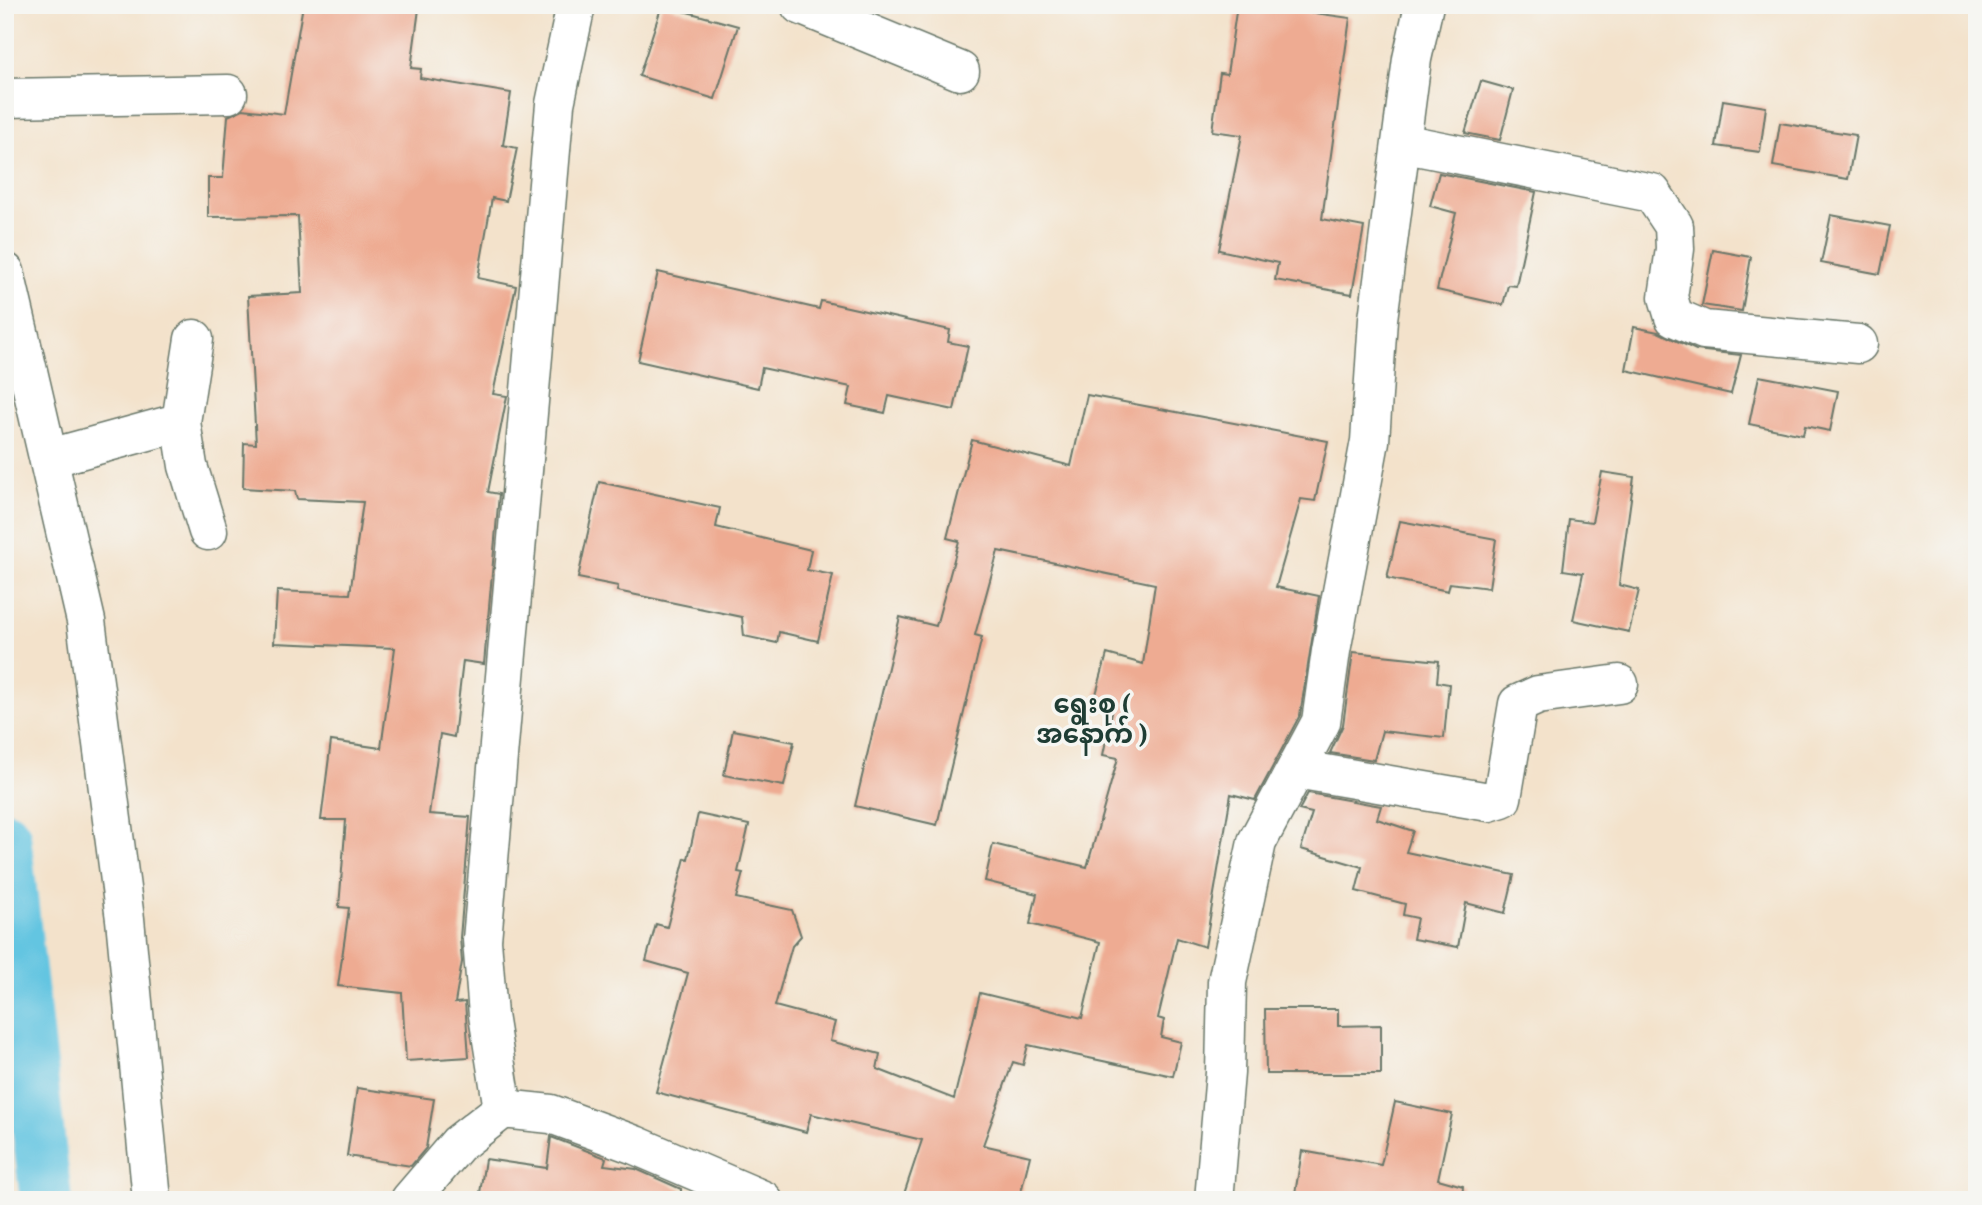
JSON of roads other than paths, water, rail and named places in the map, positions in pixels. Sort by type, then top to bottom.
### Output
[{"type":"street","points":[[503,1109],[488,1015],[482,940],[555,104],[576,5]]},
{"type":"street","points":[[800,5],[960,71]]},
{"type":"street","points":[[1214,1200],[1224,1073],[1227,982],[1257,842],[1321,722],[1331,651],[1370,442],[1378,319],[1412,58],[1424,5]]},
{"type":"street","points":[[5,98],[228,94]]},
{"type":"street","points":[[1401,143],[1652,193],[1674,226],[1675,249],[1668,298],[1674,317],[1704,330],[1858,344]]},
{"type":"street","points":[[5,272],[86,621],[125,919],[152,1200]]},
{"type":"street","points":[[194,339],[181,422],[188,466],[208,531]]},
{"type":"street","points":[[50,457],[181,422]]},
{"type":"street","points":[[1296,769],[1489,802],[1503,797],[1518,704],[1538,695],[1619,684]]},
{"type":"street","points":[[410,1200],[458,1144],[503,1109],[551,1114],[635,1145],[764,1200]]},
{"type":"waterway","points":[[5,837],[46,1200]]},
{"type":"district","name":"ရွေးစု ( အနောက် )","points":[[1092,718]]}]
